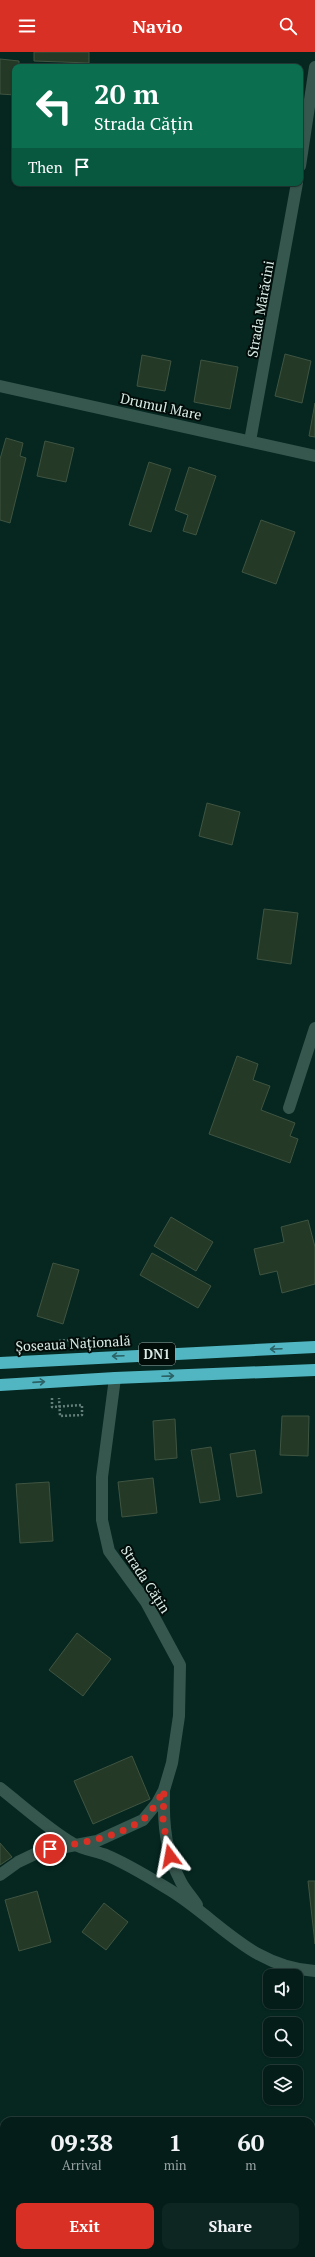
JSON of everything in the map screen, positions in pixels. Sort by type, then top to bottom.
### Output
[{"type":"highway","name":"Șoseaua Națională","points":[[0,1362],[315,1348]]},
{"type":"highway","name":"DN1","points":[[0,1385],[115,1378],[315,1370]]},
{"type":"street","points":[[303,146],[315,67]]},
{"type":"street","name":"Strada Mărăcini","points":[[250,441],[296,186]]},
{"type":"street","name":"Drumul Mare","points":[[0,386],[315,456]]},
{"type":"street","points":[[289,1108],[315,1028]]},
{"type":"street","name":"Strada Cățin","points":[[0,1875],[18,1862],[40,1852],[73,1844],[97,1841],[143,1820],[157,1803],[164,1790],[172,1763],[179,1716],[180,1665],[146,1602],[109,1551],[102,1520],[102,1477],[115,1378]]},
{"type":"street","name":"Strada Cățin","points":[[0,1788],[73,1844],[107,1856],[141,1873],[200,1911],[228,1936],[251,1952],[281,1964],[315,1971]]},
{"type":"street","name":"Strada Cățin","points":[[164,1790],[163,1822],[173,1866],[181,1883],[200,1911]]},
{"type":"path","points":[[57,1340],[92,1338]]},
{"type":"path","points":[[52,1407],[82,1405],[82,1415],[60,1416]]},
{"type":"building","points":[[34,52],[89,52],[89,63],[34,61]]},
{"type":"building","points":[[0,59],[19,61],[19,64],[12,64],[12,95],[0,94]]},
{"type":"building","points":[[285,354],[311,361],[302,403],[275,396]]},
{"type":"building","points":[[142,355],[171,361],[165,391],[137,386]]},
{"type":"building","points":[[201,360],[238,367],[230,409],[194,402]]},
{"type":"building","points":[[315,403],[315,437],[309,436]]},
{"type":"building","points":[[6,438],[23,443],[20,456],[26,458],[10,523],[0,520],[0,459]]},
{"type":"building","points":[[45,441],[74,448],[66,482],[37,476]]},
{"type":"building","points":[[149,462],[171,469],[151,532],[129,525]]},
{"type":"building","points":[[189,467],[216,476],[196,535],[183,531],[188,515],[175,510]]},
{"type":"building","points":[[261,520],[295,532],[276,584],[242,572]]},
{"type":"building","points":[[207,803],[240,812],[232,845],[199,836]]},
{"type":"building","points":[[264,909],[298,913],[291,964],[257,959]]},
{"type":"building","points":[[237,1056],[258,1064],[253,1080],[270,1086],[261,1110],[295,1123],[290,1136],[298,1139],[290,1163],[209,1134]]},
{"type":"building","points":[[171,1217],[213,1242],[196,1271],[154,1246]]},
{"type":"building","points":[[308,1220],[315,1247],[315,1284],[282,1293],[277,1271],[260,1275],[254,1249],[284,1242],[281,1227]]},
{"type":"building","points":[[152,1253],[211,1286],[198,1308],[140,1275]]},
{"type":"building","points":[[53,1263],[79,1270],[63,1324],[37,1316]]},
{"type":"building","points":[[282,1416],[309,1416],[308,1456],[280,1455]]},
{"type":"building","points":[[175,1419],[177,1458],[155,1460],[153,1421]]},
{"type":"building","points":[[211,1447],[220,1500],[200,1503],[191,1450]]},
{"type":"building","points":[[255,1450],[262,1493],[237,1497],[230,1454]]},
{"type":"building","points":[[153,1478],[157,1513],[122,1517],[118,1482]]},
{"type":"building","points":[[49,1482],[53,1541],[20,1543],[16,1484]]},
{"type":"building","points":[[77,1633],[111,1659],[83,1696],[49,1670]]},
{"type":"building","points":[[132,1756],[150,1799],[93,1824],[74,1781]]},
{"type":"building","points":[[0,1843],[12,1857],[0,1865]]},
{"type":"building","points":[[308,1881],[315,1881],[315,1944]]},
{"type":"building","points":[[37,1891],[51,1942],[19,1951],[5,1900]]},
{"type":"building","points":[[104,1903],[128,1922],[106,1950],[82,1932]]},
{"type":"route","points":[[50,1849],[97,1841],[143,1820],[157,1803],[164,1790],[163,1822],[170,1856]]}]
